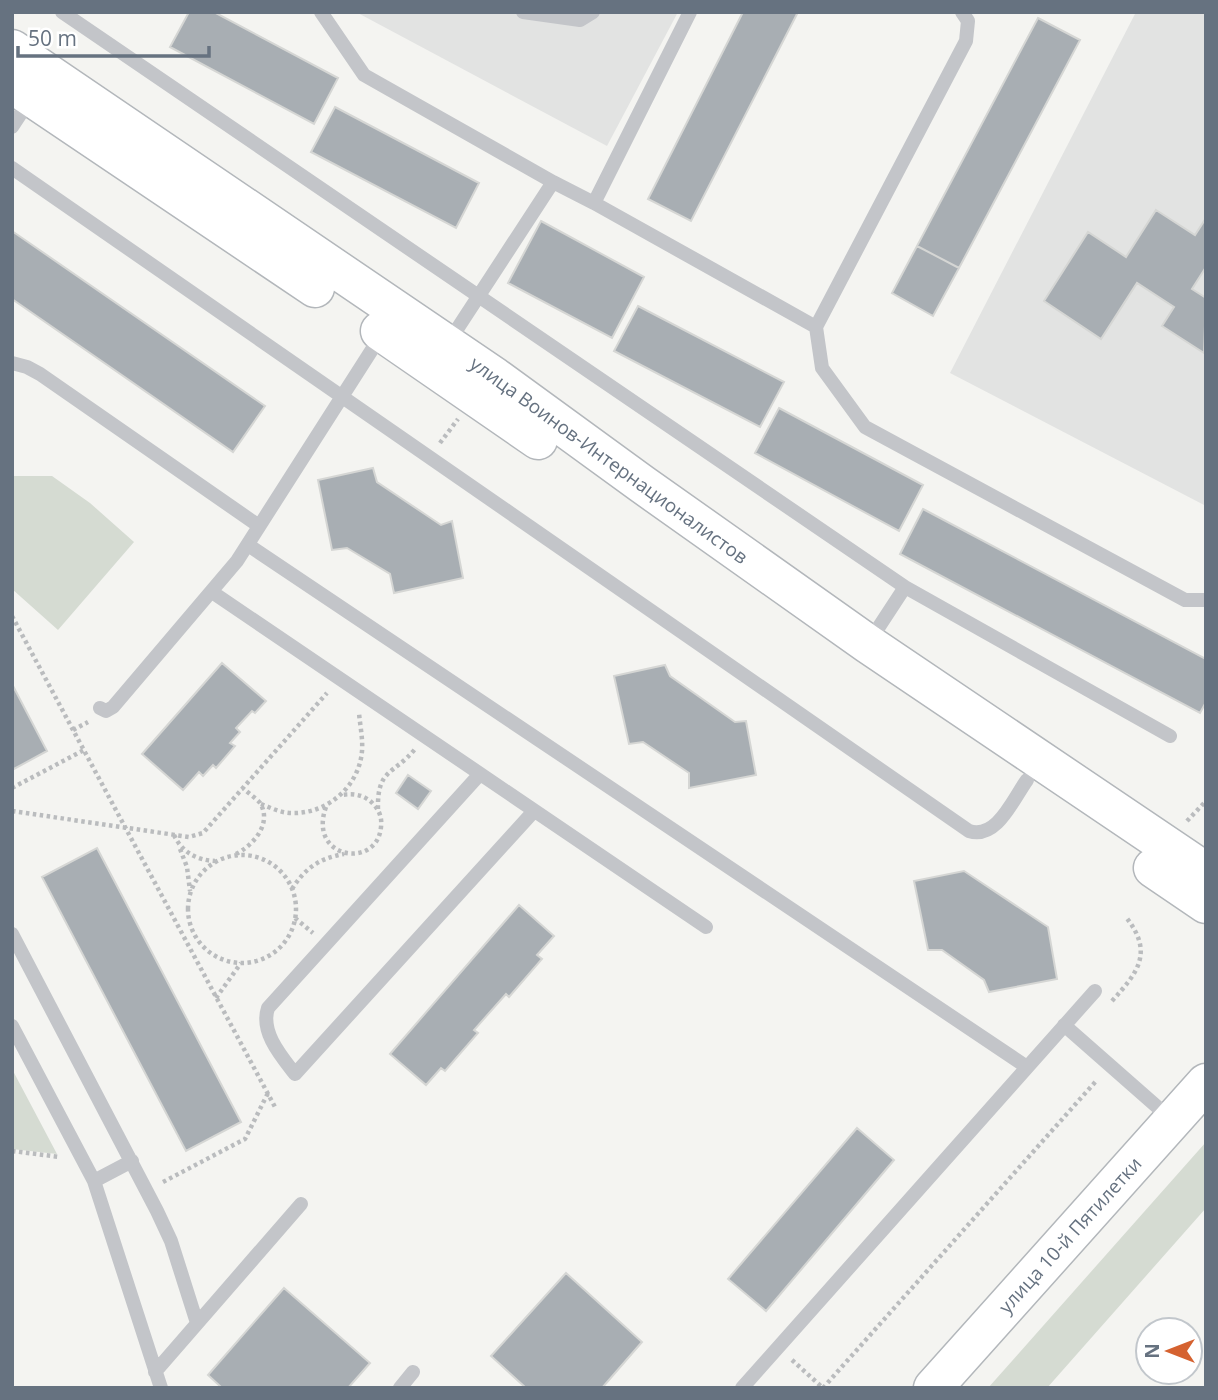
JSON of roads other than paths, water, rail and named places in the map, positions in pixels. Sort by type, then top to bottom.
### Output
[{"type":"main road","name":"улица Воинов-Интернационалистов","points":[[12,49],[26,95],[390,322],[1206,872]]},
{"type":"main road","name":"улица Воинов-Интернационалистов","points":[[439,356],[1027,780],[1206,904]]},
{"type":"main road","name":"улица 10-й Пятилетки","points":[[933,1388],[1206,1083]]},
{"type":"lane","points":[[62,12],[905,587],[1170,736]]},
{"type":"lane","points":[[321,12],[363,75],[816,327]]},
{"type":"lane","points":[[523,12],[580,20],[593,12]]},
{"type":"lane","points":[[594,203],[690,12]]},
{"type":"lane","points":[[962,12],[968,21],[966,41],[816,327],[822,368],[865,427],[1185,600],[1206,600]]},
{"type":"lane","points":[[12,169],[969,831],[981,833],[996,825],[1027,780]]},
{"type":"lane","points":[[439,356],[553,182]]},
{"type":"lane","points":[[100,708],[106,710],[113,707],[212,592],[248,545],[390,322]]},
{"type":"lane","points":[[12,363],[40,374],[259,526]]},
{"type":"lane","points":[[248,545],[1027,1067]]},
{"type":"lane","points":[[868,644],[905,587]]},
{"type":"lane","points":[[212,592],[706,927]]},
{"type":"lane","points":[[480,774],[268,1008],[265,1018],[267,1031],[295,1074],[534,811]]},
{"type":"lane","points":[[12,933],[171,1241],[197,1323]]},
{"type":"lane","points":[[742,1388],[1095,991]]},
{"type":"lane","points":[[1065,1025],[1172,1121]]},
{"type":"lane","points":[[12,1026],[94,1181],[161,1388]]},
{"type":"lane","points":[[94,1181],[132,1161]]},
{"type":"lane","points":[[155,1372],[301,1204]]},
{"type":"lane","points":[[400,1388],[413,1373]]}]
